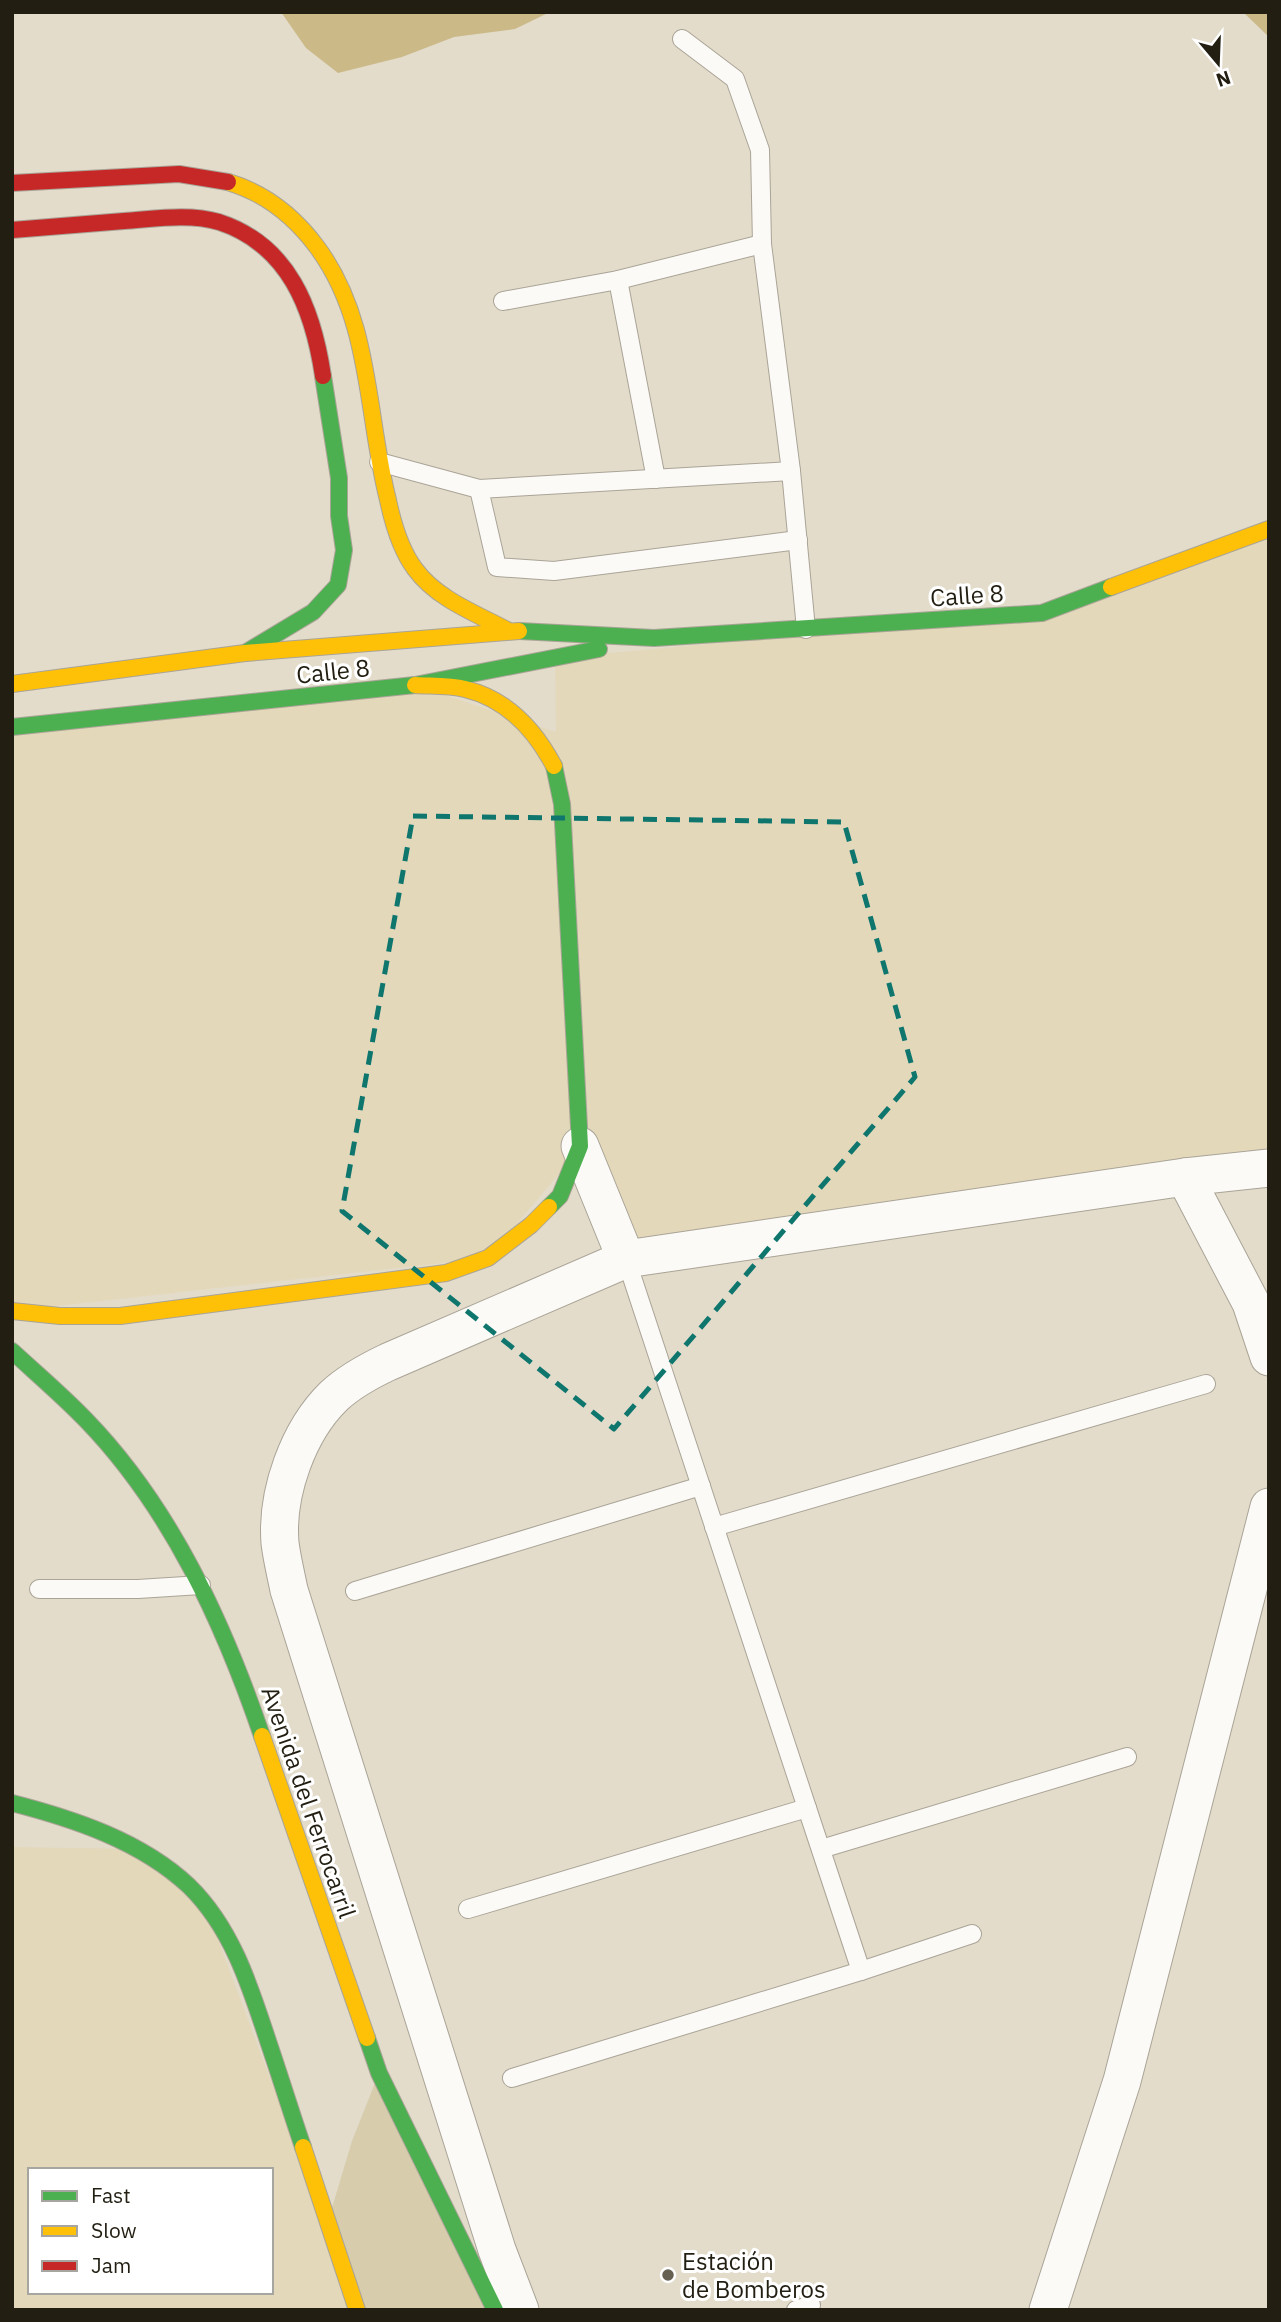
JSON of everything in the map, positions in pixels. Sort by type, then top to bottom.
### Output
[{"type":"main road","points":[[12,183],[190,174],[258,195],[289,217],[316,244],[335,275],[348,305],[359,338],[367,378],[379,462],[404,548],[420,576],[443,597],[506,630]]},
{"type":"main road","points":[[12,230],[180,217],[218,222],[246,234],[276,256],[296,285],[310,316],[320,353],[339,478],[339,516],[344,550],[338,585],[313,612],[245,653]]},
{"type":"main road","name":"Calle 8","points":[[12,684],[245,653],[506,630],[654,638],[1042,613],[1269,529]]},
{"type":"main road","name":"Calle 8","points":[[12,727],[415,685],[654,638]]},
{"type":"main road","points":[[12,1311],[60,1316],[120,1316],[446,1273],[488,1258],[531,1225],[560,1196],[580,1146],[562,804],[554,765],[533,730],[502,704],[465,689],[415,685]]},
{"type":"main road","name":"Avenida del Ferrocarril","points":[[12,1351],[87,1421],[129,1472],[164,1521],[201,1586],[240,1671],[379,2073],[495,2310]]},
{"type":"main road","points":[[12,1803],[43,1810],[139,1849],[176,1876],[204,1902],[228,1936],[250,1987],[357,2310]]},
{"type":"street","points":[[580,1146],[626,1259]]},
{"type":"street","points":[[520,2310],[497,2250],[289,1590],[280,1543],[281,1506],[290,1471],[303,1441],[334,1396],[356,1378],[626,1259],[1185,1177],[1269,1168]]},
{"type":"street","points":[[1185,1177],[1251,1303],[1269,1357]]},
{"type":"street","points":[[1048,2310],[1122,2081],[1269,1507]]},
{"type":"lane","points":[[682,39],[735,79],[760,150],[762,244],[791,471],[806,629]]},
{"type":"lane","points":[[503,301],[618,280],[762,244]]},
{"type":"lane","points":[[618,280],[656,479]]},
{"type":"lane","points":[[379,462],[479,489],[791,471]]},
{"type":"lane","points":[[479,489],[497,567],[554,571],[798,540]]},
{"type":"lane","points":[[626,1259],[861,1971]]},
{"type":"lane","points":[[714,1527],[1206,1384]]},
{"type":"lane","points":[[355,1591],[701,1486]]},
{"type":"lane","points":[[39,1589],[201,1586]]},
{"type":"lane","points":[[821,1849],[1127,1757]]},
{"type":"lane","points":[[468,1909],[807,1808]]},
{"type":"lane","points":[[513,2078],[972,1934]]},
{"type":"highlighted area","points":[[413,816],[844,822],[915,1077],[614,1429],[342,1211]]},
{"type":"shaded area","points":[[281,12],[550,12],[515,29],[454,37],[402,57],[338,73],[306,48]]},
{"type":"shaded area","points":[[1243,12],[1269,12],[1269,37]]},
{"type":"shaded area","points":[[1269,529],[1269,1168],[626,1259],[581,1148],[488,1258],[12,1311],[12,727],[415,685],[556,732],[555,658],[1042,613]]},
{"type":"shaded area","points":[[12,1847],[139,1849],[204,1902],[357,2310],[12,2310]]},
{"type":"shaded area","points":[[379,2073],[495,2310],[357,2310],[328,2221],[352,2141]]},
{"type":"traffic: fast","points":[[245,653],[313,612],[338,585],[344,550],[339,516],[339,478],[323,376]]},
{"type":"traffic: fast","points":[[519,631],[654,638],[1042,613],[1111,587]]},
{"type":"traffic: fast","points":[[12,727],[415,685],[599,649]]},
{"type":"traffic: fast","points":[[549,1207],[560,1196],[580,1146],[562,804],[554,766]]},
{"type":"traffic: fast","points":[[12,1351],[77,1411],[144,1490],[169,1529],[212,1609],[262,1736]]},
{"type":"traffic: fast","points":[[12,1803],[83,1824],[128,1844],[170,1870],[204,1902],[238,1959],[303,2147]]},
{"type":"traffic: fast","points":[[367,2038],[379,2073],[495,2310]]},
{"type":"traffic: slow","points":[[228,182],[266,199],[299,225],[335,276],[358,337],[390,509],[405,553],[415,569],[434,589],[507,630]]},
{"type":"traffic: slow","points":[[1111,587],[1269,529]]},
{"type":"traffic: slow","points":[[12,684],[245,653],[519,631]]},
{"type":"traffic: slow","points":[[415,685],[459,688],[494,700],[529,728],[554,766]]},
{"type":"traffic: slow","points":[[12,1311],[60,1316],[120,1316],[446,1273],[488,1258],[531,1225],[549,1207]]},
{"type":"traffic: slow","points":[[262,1736],[367,2038]]},
{"type":"traffic: slow","points":[[303,2147],[357,2310]]},
{"type":"traffic: jam","points":[[12,183],[179,174],[228,182]]},
{"type":"traffic: jam","points":[[12,230],[184,217],[208,219],[243,232],[263,246],[294,282],[312,327],[323,376]]},
{"type":"place","name":"Estación de Bomberos","points":[[668,2275]]}]
